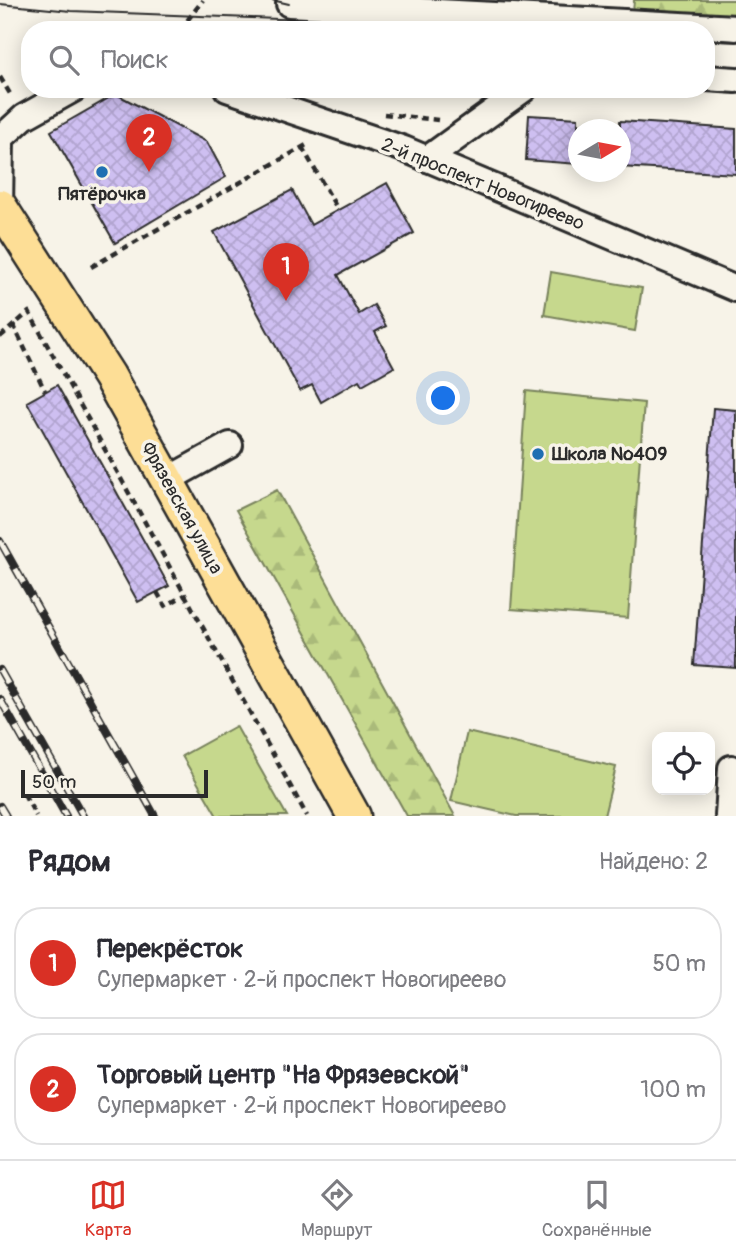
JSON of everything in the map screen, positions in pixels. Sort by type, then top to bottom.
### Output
[{"type":"main road","name":"Фрязевская улица","points":[[0,207],[58,292],[167,480],[354,816]]},
{"type":"street","points":[[300,3],[526,8],[662,21]]},
{"type":"street","points":[[715,26],[736,28]]},
{"type":"street","points":[[715,79],[736,80]]},
{"type":"street","points":[[0,207],[1,138],[24,117],[58,98]]},
{"type":"street","name":"2-й проспект Новогиреево","points":[[253,98],[427,159],[736,289]]},
{"type":"street","points":[[427,159],[511,98]]},
{"type":"street","points":[[167,480],[230,445]]},
{"type":"street","points":[[728,816],[731,768]]},
{"type":"path","points":[[187,21],[203,0]]},
{"type":"path","points":[[0,77],[18,106]]},
{"type":"path","points":[[374,113],[474,124]]},
{"type":"path","points":[[91,267],[320,137]]},
{"type":"path","points":[[302,147],[338,210]]},
{"type":"path","points":[[0,337],[29,312],[307,816]]},
{"type":"path","points":[[13,324],[45,391]]},
{"type":"path","points":[[157,592],[166,606],[185,595]]},
{"type":"path","points":[[24,794],[36,816]]},
{"type":"green space","points":[[634,0],[736,0],[736,19],[633,12]]},
{"type":"green space","points":[[551,272],[642,288],[635,331],[544,315]]},
{"type":"green space","points":[[526,391],[644,403],[628,618],[511,609]]},
{"type":"green space","points":[[277,490],[455,816],[407,816],[236,510]]},
{"type":"green space","points":[[236,726],[287,816],[217,816],[182,756]]},
{"type":"green space","points":[[467,732],[616,767],[604,816],[516,816],[451,801]]},
{"type":"building","points":[[109,98],[124,98],[207,142],[226,177],[115,243],[51,131]]},
{"type":"building","points":[[529,115],[578,118],[568,119],[568,163],[526,160]]},
{"type":"building","points":[[631,122],[736,129],[736,174],[631,168]]},
{"type":"building","points":[[387,183],[414,233],[338,275],[359,314],[374,305],[386,326],[375,332],[394,367],[362,385],[359,380],[321,402],[312,385],[300,391],[214,232],[292,190],[311,225]]},
{"type":"building","points":[[57,385],[169,586],[138,602],[27,402]]},
{"type":"building","points":[[713,408],[736,410],[736,668],[694,665]]},
{"type":"tram line","points":[[272,0],[289,4]]},
{"type":"tram line","points":[[0,4],[71,11],[331,21]]},
{"type":"tram line","points":[[715,40],[736,41]]},
{"type":"railway","points":[[0,541],[155,816]]},
{"type":"railway","points":[[0,670],[83,816]]},
{"type":"railway","points":[[0,699],[66,816]]},
{"type":"railway","points":[[0,806],[6,816]]},
{"type":"place","name":"Пятёрочка","points":[[102,172]]},
{"type":"place","name":"Торговый центр \"На Фрязевской\"","points":[[149,172]]},
{"type":"place","name":"Перекрёсток","points":[[286,301]]},
{"type":"place","name":"Школа №409","points":[[538,454]]}]
